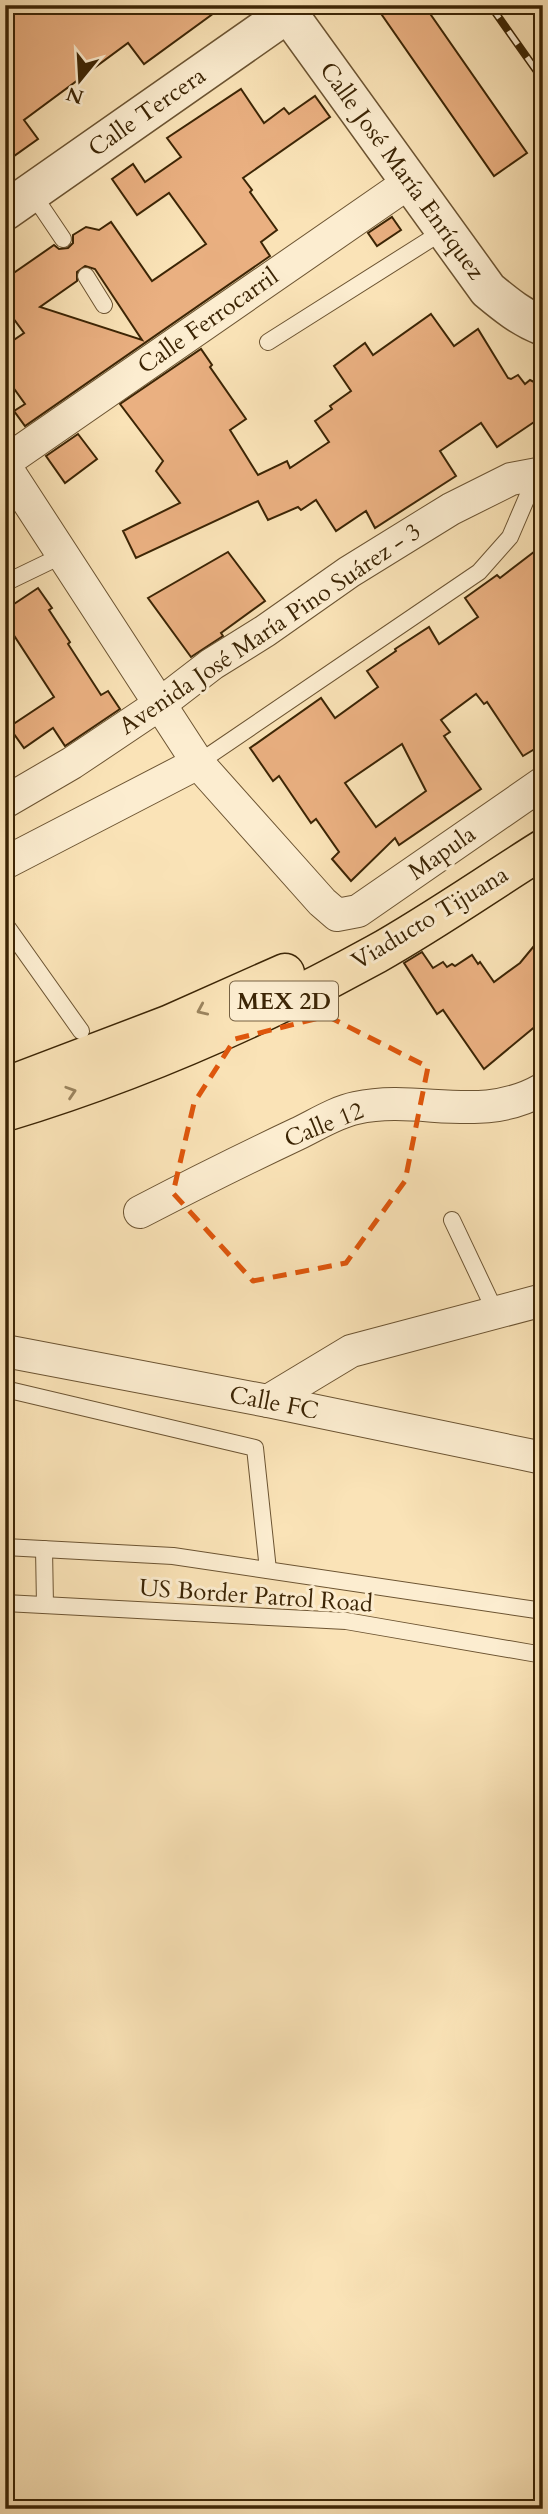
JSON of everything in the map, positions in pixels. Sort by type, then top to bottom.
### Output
[{"type":"highway","name":"Viaducto Tijuana","points":[[5,1087],[168,1025],[390,926],[543,829]]},
{"type":"highway","name":"Viaducto Tijuana","points":[[5,1112],[79,1090],[235,1026],[377,953],[543,849]]},
{"type":"street","name":"Calle José María Enríquez","points":[[285,9],[488,290],[535,323]]},
{"type":"street","name":"Calle Tercera","points":[[13,202],[285,9]]},
{"type":"street","name":"Calle Ferrocarril","points":[[5,464],[411,181]]},
{"type":"street","points":[[5,464],[198,763],[5,863]]},
{"type":"street","name":"Avenida José María Pino Suárez - 3","points":[[5,802],[72,762],[349,572],[451,509],[510,479],[540,474]]},
{"type":"street","name":"Mapula","points":[[198,763],[322,902],[337,915],[358,911],[543,783]]},
{"type":"street","name":"Calle 12","points":[[140,1212],[352,1109],[383,1103],[476,1108],[533,1095]]},
{"type":"street","points":[[268,1401],[351,1351],[543,1300]]},
{"type":"street","name":"Calle FC","points":[[5,1350],[543,1458]]},
{"type":"lane","points":[[13,202],[63,239]]},
{"type":"lane","points":[[268,342],[445,230]]},
{"type":"lane","points":[[86,275],[104,305]]},
{"type":"lane","points":[[198,763],[479,572],[510,537],[540,474]]},
{"type":"lane","points":[[5,583],[63,555]]},
{"type":"lane","points":[[5,924],[81,1031]]},
{"type":"lane","points":[[452,1220],[496,1313]]},
{"type":"lane","points":[[5,1389],[255,1448],[268,1570]]},
{"type":"lane","points":[[5,1547],[173,1556],[543,1611]]},
{"type":"lane","points":[[44,1549],[45,1605]]},
{"type":"lane","name":"US Border Patrol Road","points":[[5,1603],[346,1621],[543,1656]]},
{"type":"highlighted area","points":[[327,1016],[428,1067],[405,1181],[346,1263],[253,1281],[173,1193],[194,1103],[235,1039]]},
{"type":"building","points":[[5,5],[225,5],[144,64],[128,43],[24,120],[38,139],[14,156],[5,144]]},
{"type":"building","points":[[375,5],[424,5],[527,153],[494,176]]},
{"type":"building","points":[[241,89],[264,123],[284,108],[289,114],[315,96],[330,117],[243,178],[277,230],[261,242],[270,256],[25,426],[14,411],[25,404],[5,376],[5,346],[24,333],[5,307],[5,279],[54,245],[59,249],[68,248],[73,243],[73,235],[86,227],[99,230],[111,222],[152,281],[206,244],[169,193],[137,215],[112,179],[133,164],[145,182],[181,157],[167,138]],"holes":[[[85,266],[95,269],[142,340],[40,307],[77,281],[77,272]]]},
{"type":"building","points":[[392,217],[401,230],[377,246],[368,233]]},
{"type":"building","points":[[431,314],[454,346],[478,329],[508,378],[518,375],[525,384],[530,380],[534,382],[543,375],[543,416],[497,447],[481,423],[440,451],[456,476],[375,528],[366,511],[336,531],[316,500],[301,510],[298,507],[268,520],[258,501],[136,558],[123,531],[180,503],[156,471],[163,461],[120,404],[201,349],[212,365],[210,367],[246,419],[230,430],[258,475],[287,461],[290,468],[329,442],[315,421],[351,391],[334,366],[365,343],[373,355]]},
{"type":"building","points":[[78,434],[97,459],[65,483],[46,456]]},
{"type":"building","points":[[543,545],[543,744],[523,756],[487,702],[484,704],[476,694],[441,720],[450,732],[444,736],[481,789],[399,845],[395,838],[351,881],[332,859],[339,852],[316,819],[311,823],[279,776],[273,781],[250,748],[321,698],[335,718],[378,687],[367,671],[396,651],[395,649],[429,627],[439,644],[478,617],[465,598],[497,575],[500,578]],"holes":[[[402,744],[426,791],[376,827],[345,783]]]},
{"type":"building","points":[[228,552],[265,601],[221,633],[223,636],[191,657],[148,598]]},
{"type":"building","points":[[38,588],[52,608],[49,610],[70,642],[68,644],[101,695],[108,691],[120,709],[65,746],[53,728],[24,748],[9,727],[54,697],[13,634],[5,640],[5,610]]},
{"type":"building","points":[[543,935],[543,1020],[484,1069],[443,1010],[437,1014],[404,963],[422,952],[433,968],[443,962],[447,967],[452,964],[455,966],[472,955],[494,982],[520,963]]},
{"type":"railway","points":[[490,5],[543,80]]}]
